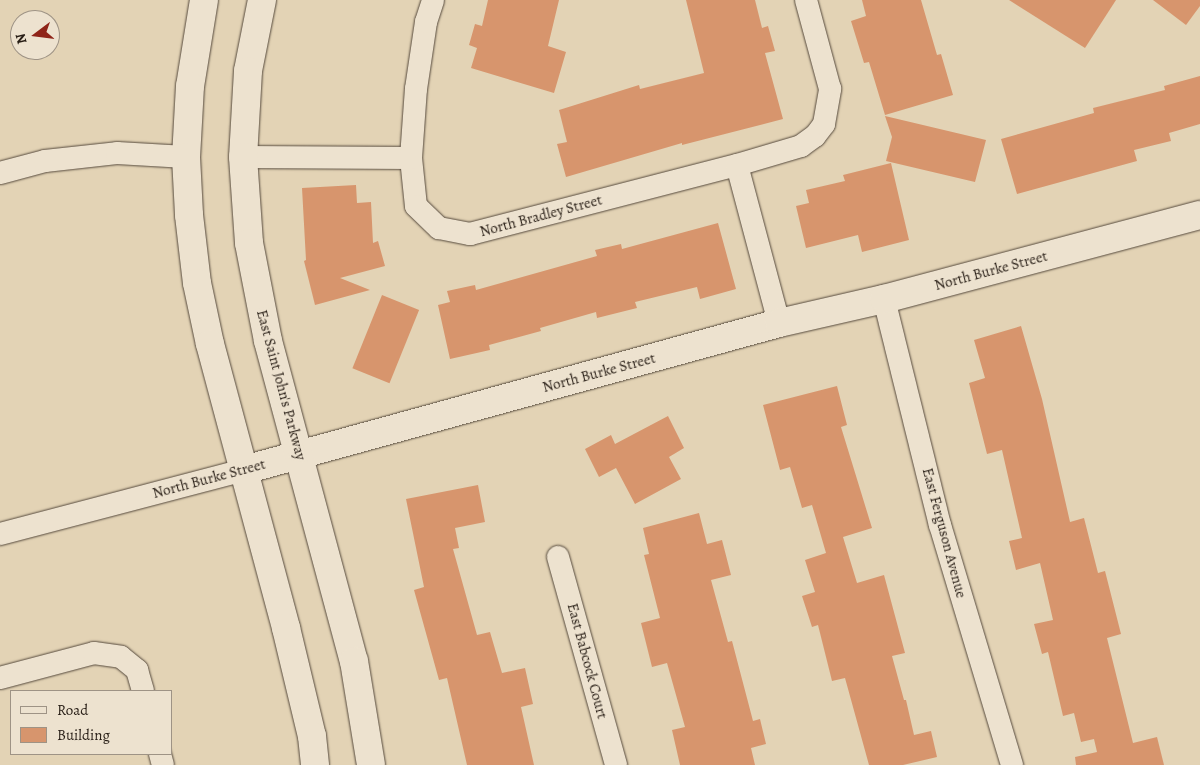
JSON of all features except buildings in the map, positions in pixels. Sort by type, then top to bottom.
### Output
[{"type":"main road","points":[[204,0],[190,86],[186,157],[189,215],[197,283],[210,344],[286,628],[312,736],[315,765]]},
{"type":"main road","name":"East Saint John's Parkway","points":[[262,0],[248,71],[243,156],[245,214],[258,295],[352,652],[371,765]]},
{"type":"main road","name":"North Burke Street","points":[[244,470],[779,323],[884,299],[1200,215]]},
{"type":"street","name":"North Bradley Street","points":[[433,0],[426,22],[416,90],[411,158],[416,206],[439,228],[470,234],[737,165]]},
{"type":"street","points":[[779,323],[737,165],[802,146],[815,136],[824,124],[830,89],[806,0]]},
{"type":"street","points":[[0,174],[45,161],[117,153],[186,157]]},
{"type":"street","points":[[243,156],[411,158]]},
{"type":"street","name":"East Ferguson Avenue","points":[[884,299],[940,524],[1012,765]]},
{"type":"street","name":"North Burke Street","points":[[0,534],[244,470]]},
{"type":"street","name":"East Babcock Court","points":[[558,557],[616,765]]},
{"type":"street","points":[[0,678],[94,653],[121,657],[137,670],[142,690]]}]
